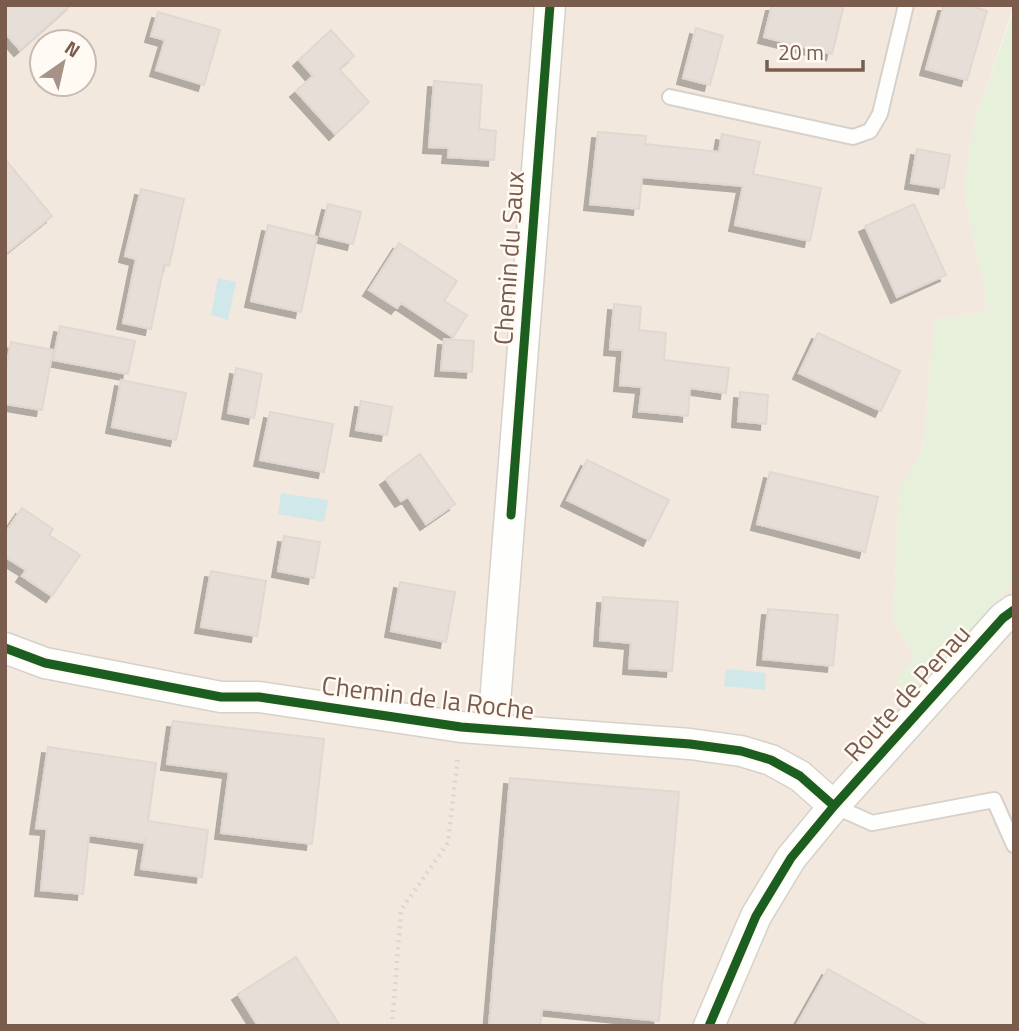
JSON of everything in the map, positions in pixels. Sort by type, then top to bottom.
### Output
[{"type":"street","name":"Chemin du Saux","points":[[493,729],[550,5]]},
{"type":"street","name":"Route de Penau","points":[[709,1026],[756,916],[791,858],[834,806],[1003,618],[1014,610]]},
{"type":"street","name":"Chemin de la Roche","points":[[5,648],[45,663],[221,697],[260,697],[461,727],[690,744],[741,751],[771,760],[800,776],[834,806]]},
{"type":"lane","points":[[670,97],[853,138],[870,131],[880,114],[905,5]]},
{"type":"lane","points":[[834,806],[872,823],[994,800],[1014,845]]},
{"type":"path","points":[[392,1026],[401,910],[448,843],[461,727]]},
{"type":"shaded area","points":[[5,5],[1014,5],[974,125],[964,190],[989,311],[935,320],[923,451],[900,488],[893,620],[915,657],[905,701],[1014,582],[1014,1026],[5,1026]]},
{"type":"green space","points":[[1014,8],[1014,582],[905,701],[896,678],[915,656],[893,620],[900,488],[923,451],[935,320],[989,311],[964,190],[974,125]]},
{"type":"water","points":[[218,278],[236,282],[228,320],[211,315]]},
{"type":"water","points":[[281,493],[328,500],[324,522],[278,514]]},
{"type":"water","points":[[726,669],[766,673],[765,690],[724,686]]},
{"type":"building","points":[[5,5],[71,5],[45,28],[28,28],[28,43],[20,50],[5,33]]},
{"type":"building","points":[[772,5],[844,5],[832,54],[764,37]]},
{"type":"building","points":[[944,5],[968,5],[987,11],[967,80],[926,69]]},
{"type":"building","points":[[158,12],[220,30],[204,85],[156,70],[165,40],[151,36]]},
{"type":"building","points":[[696,28],[723,36],[710,85],[683,78]]},
{"type":"building","points":[[331,30],[354,56],[339,69],[369,102],[335,134],[296,91],[313,76],[299,60]]},
{"type":"building","points":[[434,81],[482,85],[479,129],[496,131],[494,160],[448,157],[449,148],[429,147]]},
{"type":"building","points":[[598,132],[646,136],[645,144],[719,152],[722,134],[760,142],[753,174],[821,188],[810,241],[735,225],[743,186],[642,177],[639,209],[590,204]]},
{"type":"building","points":[[917,149],[950,155],[944,188],[911,183]]},
{"type":"building","points":[[5,159],[52,216],[5,254]]},
{"type":"building","points":[[141,189],[184,199],[169,266],[164,265],[151,329],[123,323],[136,259],[125,256]]},
{"type":"building","points":[[328,204],[361,212],[353,244],[320,236]]},
{"type":"building","points":[[914,204],[946,275],[897,297],[865,226]]},
{"type":"building","points":[[268,225],[317,237],[301,312],[251,301]]},
{"type":"building","points":[[399,243],[457,281],[444,301],[467,315],[453,337],[401,303],[397,308],[369,290]]},
{"type":"building","points":[[614,304],[641,307],[639,330],[666,333],[664,360],[729,368],[726,393],[690,388],[688,416],[639,411],[642,387],[620,385],[623,350],[610,349]]},
{"type":"building","points":[[60,326],[135,341],[128,374],[53,360]]},
{"type":"building","points":[[818,333],[900,371],[881,411],[799,373]]},
{"type":"building","points":[[444,339],[474,341],[472,372],[441,370]]},
{"type":"building","points":[[11,342],[53,350],[42,410],[5,404],[5,374]]},
{"type":"building","points":[[236,368],[262,374],[254,418],[228,413]]},
{"type":"building","points":[[121,380],[186,393],[176,440],[112,427]]},
{"type":"building","points":[[740,392],[768,395],[766,424],[738,421]]},
{"type":"building","points":[[361,401],[392,407],[387,435],[356,430]]},
{"type":"building","points":[[270,412],[333,424],[324,472],[260,460]]},
{"type":"building","points":[[420,454],[455,504],[426,524],[408,497],[401,501],[386,479]]},
{"type":"building","points":[[587,460],[669,500],[649,540],[567,500]]},
{"type":"building","points":[[770,472],[878,497],[865,552],[757,524]]},
{"type":"building","points":[[22,508],[53,529],[49,535],[80,555],[52,596],[22,576],[26,570],[5,557],[5,533]]},
{"type":"building","points":[[284,536],[320,542],[314,578],[278,571]]},
{"type":"building","points":[[211,571],[266,581],[257,636],[201,627]]},
{"type":"building","points":[[400,582],[455,592],[446,642],[391,631]]},
{"type":"building","points":[[603,597],[678,602],[672,671],[629,668],[631,643],[600,640]]},
{"type":"building","points":[[768,609],[838,615],[833,666],[763,659]]},
{"type":"building","points":[[173,721],[324,739],[312,844],[221,833],[229,772],[167,764]]},
{"type":"building","points":[[48,747],[156,763],[148,821],[208,830],[202,877],[141,869],[146,838],[145,843],[89,835],[83,894],[41,890],[47,829],[36,828]]},
{"type":"building","points":[[510,778],[679,792],[659,1021],[542,1009],[540,1026],[489,1026]]},
{"type":"building","points":[[296,957],[340,1026],[258,1026],[238,994]]},
{"type":"building","points":[[828,969],[929,1026],[796,1026]]},
{"type":"cycle path","points":[[511,515],[550,5]]},
{"type":"cycle path","points":[[709,1026],[756,916],[791,858],[834,806],[1003,618],[1014,610]]},
{"type":"cycle path","points":[[5,648],[45,663],[221,697],[259,697],[461,727],[690,744],[741,751],[771,760],[800,776],[834,806]]}]
